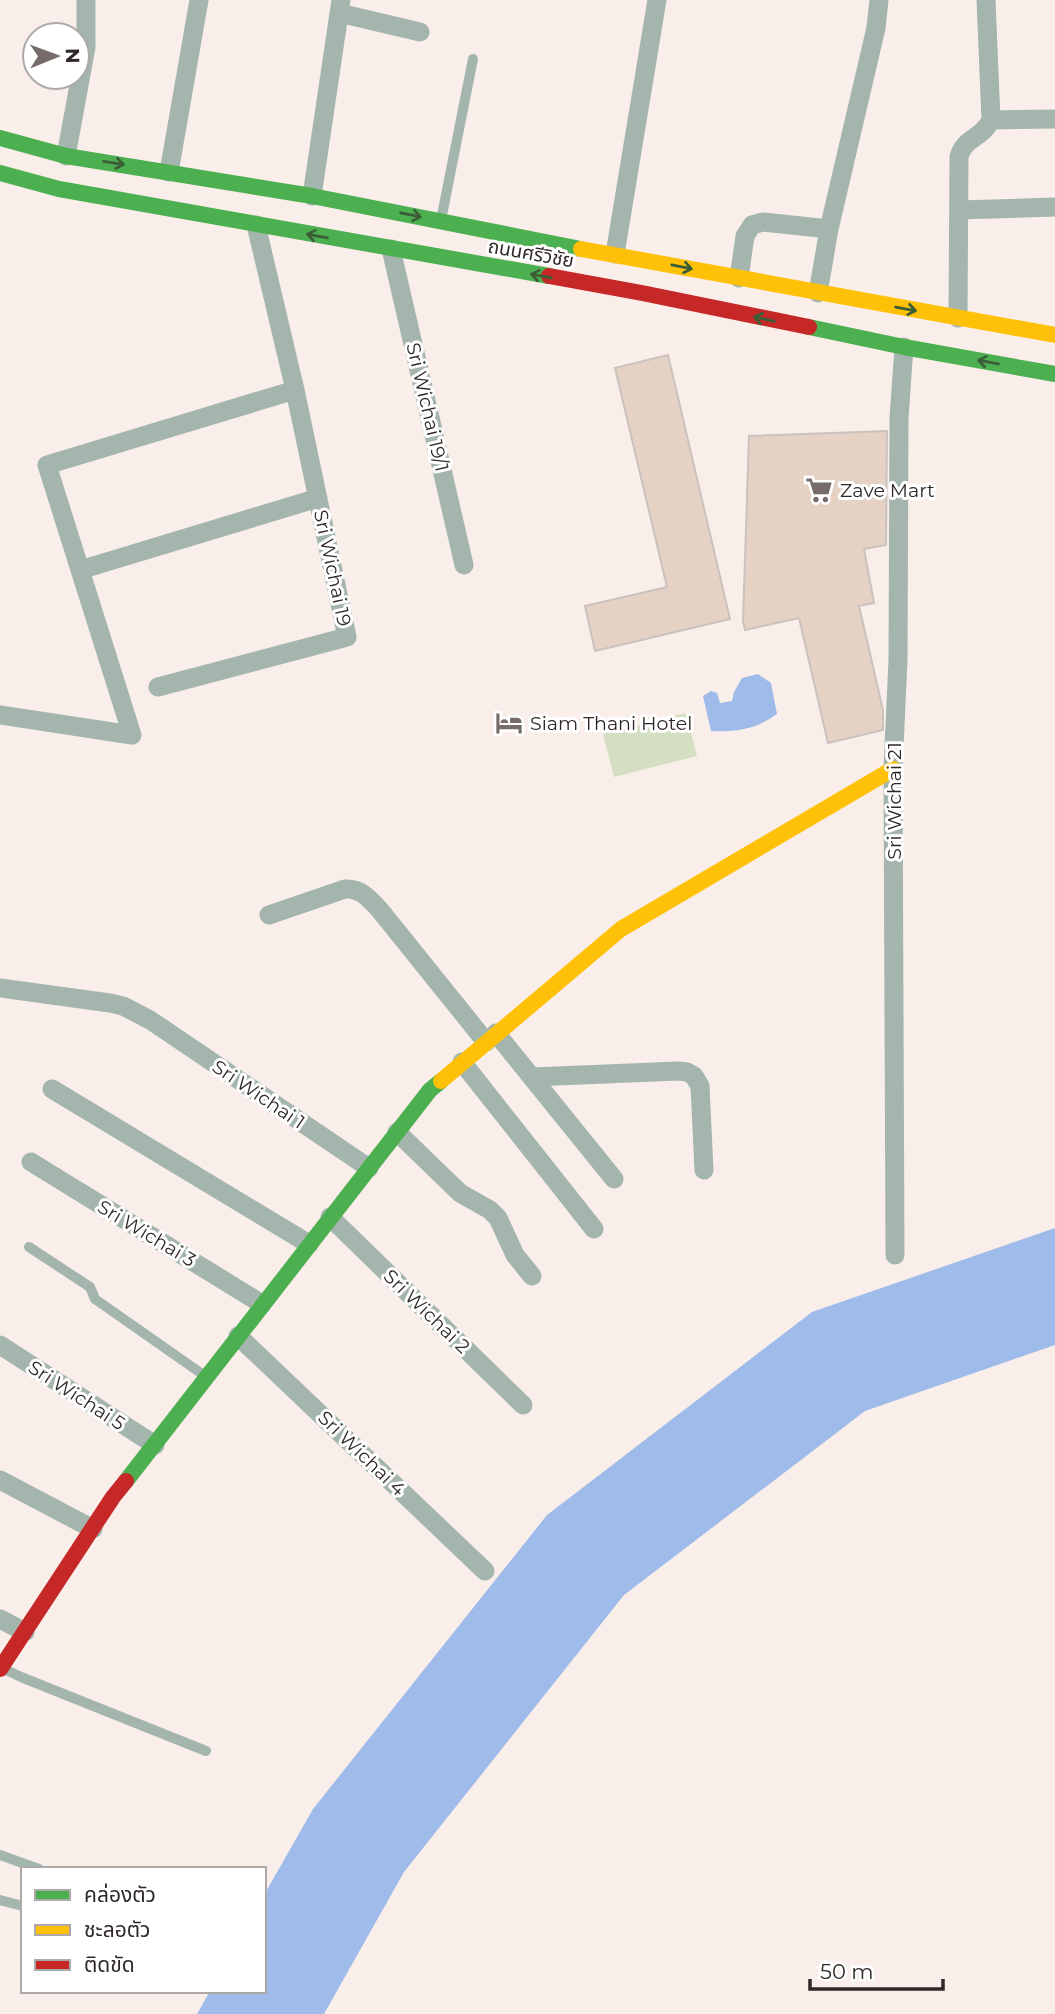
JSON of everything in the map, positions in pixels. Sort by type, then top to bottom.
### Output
[{"type":"main road","name":"ถนนศรีวิชัย","points":[[0,138],[66,156],[312,196],[490,232],[1055,335]]},
{"type":"main road","name":"ถนนศรีวิชัย","points":[[0,173],[59,189],[642,293],[904,347],[1055,374]]},
{"type":"main road","points":[[484,266],[496,264],[502,251],[501,241],[490,232]]},
{"type":"main road","points":[[642,293],[628,282],[628,273],[631,266],[647,260]]},
{"type":"main road","points":[[1,1668],[113,1497],[430,1090],[621,929],[893,769]]},
{"type":"street","points":[[66,156],[86,47],[86,0]]},
{"type":"street","points":[[169,172],[199,0]]},
{"type":"street","points":[[615,254],[657,0]]},
{"type":"street","points":[[818,293],[829,229],[876,28],[878,0]]},
{"type":"street","points":[[958,318],[961,149],[967,142],[983,133],[991,120],[986,0]]},
{"type":"street","points":[[312,196],[340,6],[420,32]]},
{"type":"street","points":[[991,120],[1055,118]]},
{"type":"street","points":[[959,210],[1055,207]]},
{"type":"street","points":[[739,278],[745,236],[752,225],[763,222],[829,229]]},
{"type":"street","name":"Sri Wichai 19","points":[[158,687],[347,637],[295,390],[256,225]]},
{"type":"street","name":"Sri Wichai 19/1","points":[[391,249],[464,565]]},
{"type":"street","name":"Sri Wichai 21","points":[[895,1255],[893,769],[898,660],[899,418],[904,347]]},
{"type":"street","points":[[0,715],[132,735],[47,465],[295,390]]},
{"type":"street","points":[[80,570],[318,498]]},
{"type":"street","points":[[269,915],[345,889],[353,888],[364,894],[491,1038],[531,1077],[614,1179]]},
{"type":"street","name":"Sri Wichai 1","points":[[0,988],[123,1006],[150,1020],[369,1168]]},
{"type":"street","points":[[462,1062],[594,1230]]},
{"type":"street","points":[[531,1077],[687,1072],[694,1076],[700,1086],[704,1170]]},
{"type":"street","points":[[52,1089],[309,1244]]},
{"type":"street","points":[[397,1132],[460,1193],[490,1210],[498,1218],[516,1255],[532,1276]]},
{"type":"street","name":"Sri Wichai 3","points":[[31,1162],[262,1304]]},
{"type":"street","name":"Sri Wichai 2","points":[[330,1217],[523,1405]]},
{"type":"street","name":"Sri Wichai 4","points":[[238,1336],[485,1571]]},
{"type":"street","name":"Sri Wichai 5","points":[[0,1345],[155,1445]]},
{"type":"street","points":[[0,1480],[93,1529]]},
{"type":"street","points":[[0,1619],[25,1632]]},
{"type":"lane","points":[[441,221],[473,59]]},
{"type":"lane","points":[[29,1247],[90,1287],[95,1298],[206,1376]]},
{"type":"lane","points":[[1,1668],[206,1751]]},
{"type":"lane","points":[[0,1855],[33,1867]]},
{"type":"lane","points":[[0,1900],[21,1905]]},
{"type":"green space","points":[[686,713],[697,756],[614,777],[603,734]]},
{"type":"water","points":[[758,674],[771,683],[777,714],[746,728],[711,731],[703,696],[711,691],[717,693],[720,703],[732,701],[742,678]]},
{"type":"water","points":[[1055,1228],[1055,1345],[865,1411],[624,1595],[404,1872],[324,2014],[197,2014],[209,1993],[266,1993],[266,1891],[313,1809],[547,1515],[812,1312]]},
{"type":"building","points":[[668,355],[730,619],[595,651],[585,606],[667,587],[615,368]]},
{"type":"building","points":[[887,431],[886,545],[864,549],[874,603],[859,606],[883,710],[883,730],[828,743],[799,618],[745,630],[743,621],[749,436]]},
{"type":"traffic: fast","points":[[0,138],[66,156],[312,196],[581,249]]},
{"type":"traffic: fast","points":[[0,173],[59,189],[549,276]]},
{"type":"traffic: fast","points":[[809,327],[1055,374]]},
{"type":"traffic: fast","points":[[126,1481],[430,1090],[441,1081]]},
{"type":"traffic: slow","points":[[581,249],[1055,335]]},
{"type":"traffic: slow","points":[[441,1081],[621,929],[893,769]]},
{"type":"traffic: jam","points":[[549,276],[809,327]]},
{"type":"traffic: jam","points":[[0,1669],[126,1481]]},
{"type":"place","name":"Zave Mart","points":[[819,490]]},
{"type":"place","name":"Siam Thani Hotel","points":[[509,723]]}]
